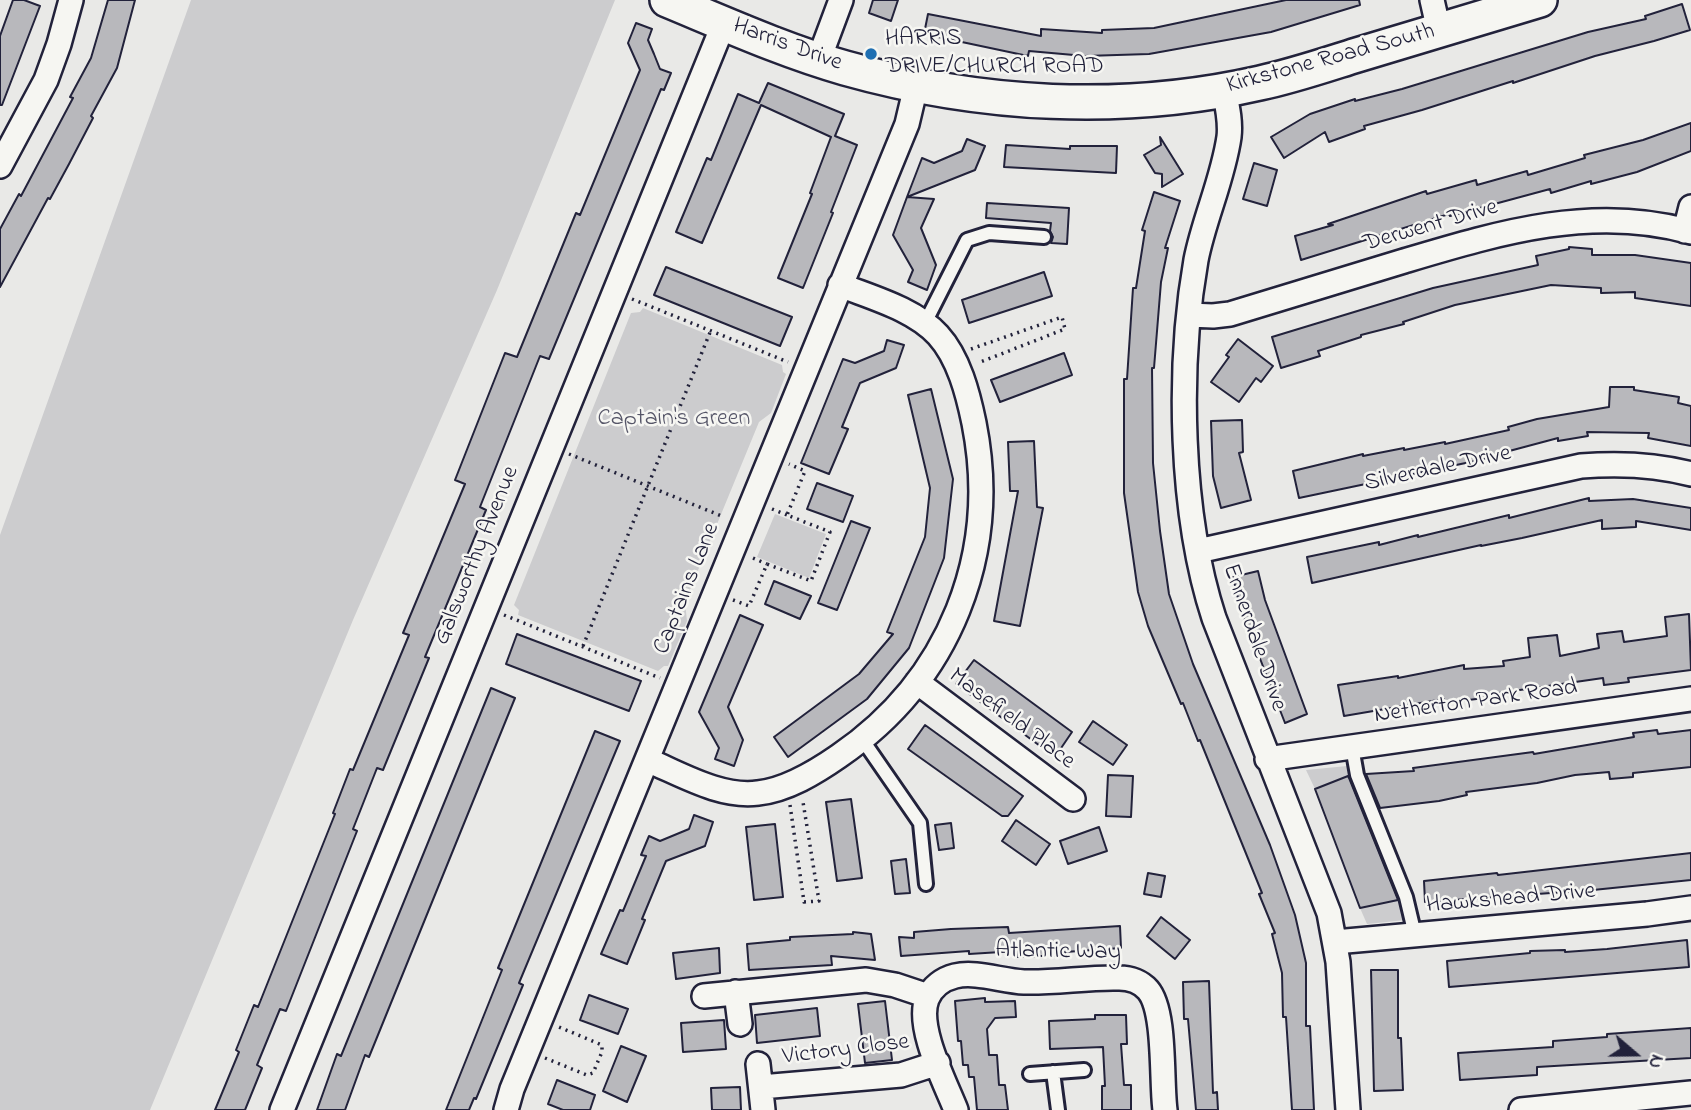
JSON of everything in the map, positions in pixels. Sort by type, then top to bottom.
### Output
[{"type":"street","points":[[0,166],[46,80],[71,0]]},
{"type":"street","name":"Harris Drive","points":[[667,0],[819,60],[916,86],[1031,101],[1119,102]]},
{"type":"street","points":[[819,60],[841,0]]},
{"type":"street","name":"Kirkstone Road South","points":[[1119,102],[1224,90],[1279,78],[1435,15],[1540,0]]},
{"type":"street","name":"Galsworthy Avenue","points":[[282,1110],[724,23]]},
{"type":"street","name":"Captains Lane","points":[[506,1110],[906,124],[916,86]]},
{"type":"street","name":"Ennerdale Drive","points":[[1224,90],[1229,136],[1201,236],[1189,315],[1185,364],[1185,423],[1198,551],[1205,593],[1214,618],[1267,759],[1324,897],[1335,942],[1348,1110]]},
{"type":"street","points":[[1688,232],[1691,207]]},
{"type":"street","name":"Derwent Drive","points":[[1189,315],[1230,314],[1484,237],[1530,226],[1560,222],[1619,221],[1653,224],[1688,232]]},
{"type":"street","points":[[647,760],[727,791],[758,793],[793,782],[832,761],[889,716],[938,651],[956,616],[969,579],[981,524],[982,481],[972,410],[955,363],[940,337],[925,323],[907,313],[840,285]]},
{"type":"street","name":"Silverdale Drive","points":[[1198,551],[1581,466],[1613,463],[1646,465],[1691,474]]},
{"type":"street","name":"Masefield Place","points":[[917,682],[1073,799]]},
{"type":"street","name":"Netherton Park Road","points":[[1267,759],[1691,699]]},
{"type":"street","name":"Hawkshead Drive","points":[[1335,942],[1691,908]]},
{"type":"street","name":"Atlantic Way","points":[[928,996],[945,980],[961,975],[1031,982],[1119,978],[1136,982],[1149,992],[1157,1006],[1165,1110]]},
{"type":"street","points":[[704,996],[866,979],[928,996],[925,1025],[956,1110]]},
{"type":"street","points":[[736,992],[740,1024]]},
{"type":"street","name":"Victory Close","points":[[758,1064],[762,1099],[901,1075],[937,1063]]},
{"type":"street","points":[[1521,1110],[1691,1093]]},
{"type":"lane","points":[[925,323],[967,240],[989,233],[1044,237]]},
{"type":"lane","points":[[862,739],[920,823],[926,884]]},
{"type":"lane","points":[[1352,747],[1357,775],[1406,897],[1415,935]]},
{"type":"lane","points":[[1030,1074],[1084,1070]]},
{"type":"lane","points":[[1053,1072],[1058,1110]]},
{"type":"path","points":[[614,292],[806,369]]},
{"type":"path","points":[[1062,317],[1065,329],[955,363],[1062,317]]},
{"type":"path","points":[[583,646],[710,330]]},
{"type":"path","points":[[551,447],[743,525]]},
{"type":"path","points":[[717,588],[735,602],[749,606],[767,564],[811,581],[830,532],[787,515],[804,471],[770,458]]},
{"type":"path","points":[[486,607],[678,685]]},
{"type":"path","points":[[793,782],[819,901],[804,902],[793,782]]},
{"type":"path","points":[[528,1051],[586,1075],[593,1073],[598,1062],[602,1045],[541,1019]]},
{"type":"green space","points":[[191,0],[615,0],[497,290],[353,620],[150,1110],[0,1110],[0,535]]},
{"type":"green space","name":"Captain's Green","points":[[643,308],[782,365],[786,374],[771,413],[759,422],[685,602],[687,621],[668,666],[658,671],[518,615],[519,610],[514,605],[631,313],[640,312]]},
{"type":"green space","points":[[775,514],[826,534],[809,578],[757,557]]},
{"type":"green space","points":[[1347,766],[1352,775],[1315,789],[1306,770]]},
{"type":"green space","points":[[1401,899],[1406,920],[1367,924],[1360,908]]},
{"type":"building","points":[[13,0],[24,0],[40,6],[0,105],[0,36]]},
{"type":"building","points":[[108,0],[135,0],[117,68],[69,164],[0,287],[0,229],[19,194],[21,196],[73,98],[70,97],[91,58]]},
{"type":"building","points":[[873,0],[898,0],[891,21],[869,13]]},
{"type":"building","points":[[1286,0],[1359,0],[1360,5],[1271,32],[1149,54],[1085,56],[1029,51],[1028,56],[924,34],[928,14],[1041,36],[1041,29],[1102,33],[1102,30],[1154,28]]},
{"type":"building","points":[[1682,4],[1690,30],[1364,126],[1365,129],[1329,142],[1325,132],[1284,158],[1271,137],[1310,114],[1355,99],[1402,89],[1588,32],[1646,19],[1645,16]]},
{"type":"building","points":[[636,23],[652,29],[648,40],[660,69],[671,73],[664,90],[661,89],[549,359],[540,356],[480,507],[486,510],[425,657],[429,658],[383,770],[377,768],[353,829],[357,831],[286,1011],[280,1009],[257,1065],[262,1068],[245,1110],[215,1110],[239,1052],[236,1050],[254,1005],[258,1007],[335,814],[333,813],[350,769],[353,770],[409,635],[403,633],[465,484],[455,480],[505,353],[517,357],[576,213],[580,215],[640,70],[628,43]]},
{"type":"building","points":[[768,83],[844,114],[835,136],[857,145],[803,288],[778,278],[812,194],[810,193],[831,137],[761,105],[702,243],[676,232],[707,158],[711,160],[738,94],[759,103]]},
{"type":"building","points":[[1691,123],[1691,151],[1637,172],[1591,184],[1591,181],[1551,193],[1550,189],[1450,216],[1449,214],[1301,260],[1295,236],[1333,225],[1328,224],[1426,191],[1427,194],[1476,180],[1477,185],[1527,171],[1528,175]]},
{"type":"building","points":[[1160,137],[1183,174],[1162,187],[1162,174],[1155,173],[1144,155],[1161,145]]},
{"type":"building","points":[[967,139],[985,146],[975,170],[907,197],[922,158],[934,163],[962,151]]},
{"type":"building","points":[[1006,145],[1070,149],[1070,146],[1117,146],[1116,173],[1004,167]]},
{"type":"building","points":[[1254,163],[1277,170],[1267,206],[1243,199]]},
{"type":"building","points":[[1154,192],[1180,201],[1165,248],[1168,248],[1161,282],[1152,368],[1153,463],[1169,594],[1193,664],[1270,845],[1295,915],[1306,963],[1306,1026],[1310,1026],[1314,1110],[1292,1110],[1286,1017],[1283,1017],[1282,973],[1272,934],[1275,933],[1259,894],[1262,893],[1200,740],[1198,741],[1183,703],[1181,704],[1148,626],[1138,592],[1124,493],[1124,379],[1127,379],[1133,288],[1136,288],[1145,231],[1142,230]]},
{"type":"building","points":[[907,197],[934,199],[921,228],[936,265],[927,290],[908,282],[913,270],[893,235]]},
{"type":"building","points":[[987,203],[1069,208],[1067,244],[1051,243],[1051,223],[986,218]]},
{"type":"building","points":[[1569,247],[1592,249],[1592,255],[1635,255],[1691,263],[1691,306],[1635,298],[1635,292],[1601,293],[1601,288],[1551,285],[1455,305],[1403,322],[1404,324],[1361,335],[1318,351],[1320,356],[1281,368],[1272,337],[1433,288],[1538,265],[1536,256]]},
{"type":"building","points":[[666,267],[792,317],[780,346],[654,295]]},
{"type":"building","points":[[1044,272],[1052,296],[969,323],[962,300]]},
{"type":"building","points":[[1238,339],[1273,366],[1261,382],[1256,378],[1239,402],[1211,382]]},
{"type":"building","points":[[887,340],[904,345],[896,368],[860,383],[842,427],[848,429],[829,474],[801,463],[843,359],[855,363],[884,351]]},
{"type":"building","points":[[1064,353],[1072,375],[1000,402],[991,380]]},
{"type":"building","points":[[1610,387],[1634,387],[1634,390],[1679,397],[1678,403],[1691,406],[1691,446],[1648,438],[1649,433],[1587,432],[1588,436],[1558,441],[1558,438],[1498,454],[1499,456],[1299,498],[1293,471],[1363,454],[1445,444],[1509,430],[1508,427],[1537,419],[1609,407]]},
{"type":"building","points":[[931,389],[953,479],[944,558],[909,648],[867,699],[788,757],[774,737],[859,674],[893,634],[887,632],[925,537],[930,488],[908,395]]},
{"type":"building","points":[[1242,420],[1243,452],[1239,453],[1251,500],[1221,508],[1213,476],[1211,421]]},
{"type":"building","points":[[1034,441],[1037,507],[1043,508],[1020,626],[994,621],[1018,491],[1010,491],[1008,442]]},
{"type":"building","points":[[817,483],[853,496],[843,522],[807,509]]},
{"type":"building","points":[[1589,498],[1589,501],[1633,499],[1691,508],[1691,530],[1636,521],[1636,527],[1602,529],[1602,520],[1312,583],[1307,557],[1418,537],[1509,515],[1509,518]]},
{"type":"building","points":[[851,521],[870,528],[837,610],[818,603]]},
{"type":"building","points":[[1258,571],[1265,600],[1307,714],[1285,723],[1240,607],[1233,577]]},
{"type":"building","points":[[774,581],[811,596],[800,619],[765,604]]},
{"type":"building","points":[[1689,614],[1691,670],[1628,678],[1629,682],[1604,685],[1603,678],[1492,694],[1492,697],[1445,703],[1444,699],[1344,716],[1338,685],[1398,678],[1464,665],[1464,669],[1504,666],[1503,661],[1530,657],[1528,638],[1557,635],[1560,656],[1599,648],[1597,634],[1622,631],[1624,642],[1667,636],[1665,617]]},
{"type":"building","points":[[740,615],[763,625],[728,707],[743,740],[734,766],[715,759],[719,748],[699,712]]},
{"type":"building","points":[[517,634],[641,681],[629,711],[506,664]]},
{"type":"building","points":[[974,660],[1072,732],[1055,757],[956,684]]},
{"type":"building","points":[[491,688],[515,698],[369,1057],[365,1055],[345,1110],[317,1110],[337,1054],[341,1056]]},
{"type":"building","points":[[1093,721],[1127,745],[1113,765],[1079,742]]},
{"type":"building","points":[[925,725],[1023,796],[1008,816],[1002,816],[908,749]]},
{"type":"building","points":[[1657,730],[1658,734],[1691,730],[1691,767],[1633,773],[1633,777],[1610,779],[1609,772],[1575,775],[1466,792],[1467,795],[1439,801],[1380,808],[1366,774],[1414,771],[1413,768],[1533,752],[1534,754],[1634,737],[1633,733]]},
{"type":"building","points":[[595,731],[620,741],[519,983],[523,985],[476,1099],[474,1098],[469,1110],[446,1110],[502,970],[498,968]]},
{"type":"building","points":[[1108,775],[1133,776],[1131,817],[1106,816]]},
{"type":"building","points":[[1348,776],[1398,900],[1360,908],[1315,789]]},
{"type":"building","points":[[851,799],[862,878],[837,881],[826,802]]},
{"type":"building","points":[[694,815],[713,822],[705,846],[666,861],[627,964],[601,954],[646,856],[641,855],[649,836],[660,841],[689,829]]},
{"type":"building","points":[[1016,820],[1050,844],[1036,865],[1002,841]]},
{"type":"building","points":[[951,823],[954,848],[939,850],[935,825]]},
{"type":"building","points":[[775,824],[783,897],[754,900],[746,827]]},
{"type":"building","points":[[1099,827],[1107,851],[1068,864],[1060,841]]},
{"type":"building","points":[[1691,853],[1691,880],[1425,902],[1424,881]]},
{"type":"building","points":[[906,859],[910,893],[895,894],[891,861]]},
{"type":"building","points":[[1148,873],[1165,876],[1161,897],[1144,894]]},
{"type":"building","points":[[1161,917],[1190,940],[1175,959],[1147,936]]},
{"type":"building","points":[[1120,926],[1121,948],[1065,952],[1065,955],[1018,957],[1017,951],[969,954],[969,951],[901,956],[899,937],[914,938],[914,932],[951,929],[1008,927],[1009,933]]},
{"type":"building","points":[[853,932],[871,934],[875,960],[831,956],[832,965],[749,970],[747,944],[790,940],[790,937]]},
{"type":"building","points":[[1687,940],[1689,967],[1449,987],[1447,961],[1530,951],[1565,952]]},
{"type":"building","points":[[719,948],[720,973],[676,979],[673,953]]},
{"type":"building","points":[[1371,970],[1398,970],[1398,1038],[1401,1038],[1403,1090],[1374,1091]]},
{"type":"building","points":[[1209,981],[1213,1093],[1217,1092],[1218,1110],[1196,1110],[1188,1019],[1184,1019],[1183,982]]},
{"type":"building","points":[[589,995],[628,1009],[618,1034],[580,1020]]},
{"type":"building","points":[[985,998],[985,1002],[1015,1001],[1016,1017],[995,1018],[987,1029],[989,1055],[997,1055],[999,1085],[1005,1085],[1008,1110],[977,1110],[974,1077],[969,1077],[968,1065],[963,1065],[961,1041],[958,1041],[955,1001]]},
{"type":"building","points":[[885,1001],[892,1060],[865,1063],[858,1004]]},
{"type":"building","points":[[817,1008],[820,1036],[757,1043],[755,1015]]},
{"type":"building","points":[[1095,1015],[1126,1015],[1127,1044],[1121,1044],[1124,1085],[1131,1085],[1131,1110],[1102,1110],[1102,1086],[1105,1086],[1103,1047],[1050,1049],[1049,1021],[1095,1019]]},
{"type":"building","points":[[724,1020],[726,1049],[683,1052],[681,1023]]},
{"type":"building","points":[[1691,1028],[1691,1058],[1537,1067],[1537,1075],[1460,1080],[1458,1053],[1553,1047],[1553,1041]]},
{"type":"building","points":[[621,1046],[646,1056],[627,1102],[603,1091]]},
{"type":"building","points":[[557,1080],[595,1095],[590,1110],[563,1110],[548,1104]]},
{"type":"building","points":[[740,1087],[741,1110],[712,1110],[711,1088]]},
{"type":"place","name":"HARRIS DRIVE/CHURCH ROAD","points":[[871,54]]}]
